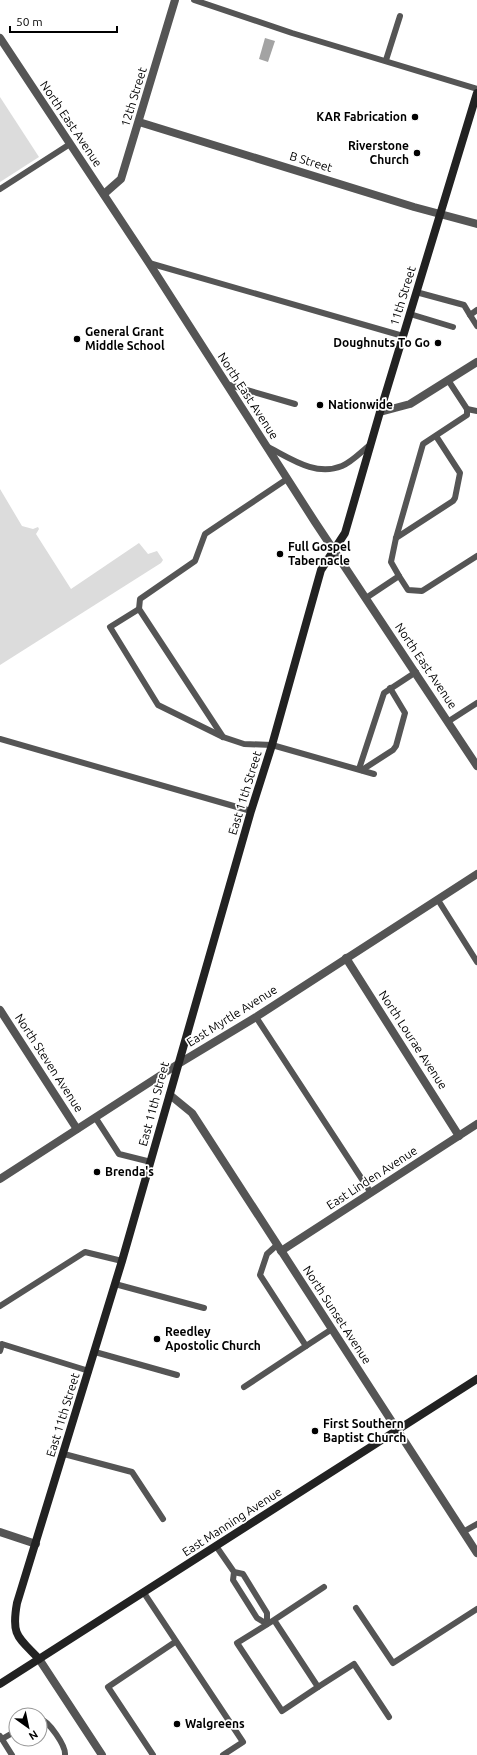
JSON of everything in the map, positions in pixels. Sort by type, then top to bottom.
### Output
[{"type":"main road","name":"11th Street","points":[[334,550],[345,533],[370,445],[477,93]]},
{"type":"main road","name":"East 11th Street","points":[[39,1659],[16,1635],[14,1620],[16,1604],[90,1371],[251,811],[272,745],[321,570],[334,550]]},
{"type":"main road","name":"East Manning Avenue","points":[[0,1684],[477,1379]]},
{"type":"street","name":"12th Street","points":[[104,194],[121,179],[175,0]]},
{"type":"street","name":"North East Avenue","points":[[0,38],[149,263],[287,479],[449,721],[477,766]]},
{"type":"street","name":"B Street","points":[[139,122],[414,207],[477,224]]},
{"type":"street","points":[[380,412],[410,404],[476,363]]},
{"type":"street","name":"East Myrtle Avenue","points":[[0,1178],[178,1064],[256,1017],[477,874]]},
{"type":"street","name":"North Lourae Avenue","points":[[346,958],[459,1136]]},
{"type":"street","name":"North Steven Avenue","points":[[0,1010],[77,1129]]},
{"type":"street","name":"North Sunset Avenue","points":[[170,1095],[192,1114],[477,1554]]},
{"type":"street","name":"East Linden Avenue","points":[[279,1248],[371,1193],[477,1124]]},
{"type":"street","points":[[0,1532],[36,1544]]},
{"type":"street","points":[[39,1659],[102,1755]]},
{"type":"lane","points":[[194,0],[292,33],[386,60],[477,89]]},
{"type":"lane","points":[[386,60],[400,16]]},
{"type":"lane","points":[[0,189],[70,144]]},
{"type":"lane","points":[[149,263],[403,336]]},
{"type":"lane","points":[[416,292],[464,305],[477,326]]},
{"type":"lane","points":[[470,315],[477,310]]},
{"type":"lane","points":[[410,314],[453,327]]},
{"type":"lane","points":[[448,380],[467,409],[466,415],[423,444],[396,538],[391,562],[408,590],[422,591],[477,556]]},
{"type":"lane","points":[[226,384],[294,404]]},
{"type":"lane","points":[[467,409],[477,411]]},
{"type":"lane","points":[[396,538],[453,501],[455,498],[460,473],[436,436]]},
{"type":"lane","points":[[266,446],[311,468],[329,469],[344,465],[370,445]]},
{"type":"lane","points":[[224,737],[139,609],[140,599],[195,561],[205,534],[287,479]]},
{"type":"lane","points":[[366,598],[399,576]]},
{"type":"lane","points":[[139,609],[110,627],[158,705],[224,737],[244,744],[272,745],[374,774]]},
{"type":"lane","points":[[360,770],[382,696],[390,688],[416,672]]},
{"type":"lane","points":[[360,770],[396,746],[405,713],[390,688]]},
{"type":"lane","points":[[449,721],[477,703]]},
{"type":"lane","points":[[0,739],[251,811]]},
{"type":"lane","points":[[438,900],[477,962]]},
{"type":"lane","points":[[256,1017],[371,1193]]},
{"type":"lane","points":[[95,1117],[119,1154],[151,1162]]},
{"type":"lane","points":[[279,1248],[268,1254],[260,1275],[306,1346]]},
{"type":"lane","points":[[0,1306],[85,1252],[122,1261]]},
{"type":"lane","points":[[115,1284],[204,1308]]},
{"type":"lane","points":[[244,1387],[332,1329]]},
{"type":"lane","points":[[0,1351],[2,1344],[90,1371]]},
{"type":"lane","points":[[95,1352],[178,1375]]},
{"type":"lane","points":[[64,1454],[132,1472],[163,1519]]},
{"type":"lane","points":[[463,1532],[477,1524]]},
{"type":"lane","points":[[216,1546],[234,1572],[233,1580],[253,1612],[257,1618],[267,1624]]},
{"type":"lane","points":[[234,1572],[243,1574],[267,1612],[267,1624]]},
{"type":"lane","points":[[324,1587],[237,1643],[282,1711],[354,1664],[389,1717]]},
{"type":"lane","points":[[144,1593],[242,1742],[223,1755]]},
{"type":"lane","points":[[356,1608],[393,1663],[477,1609]]},
{"type":"lane","points":[[274,1620],[318,1687]]},
{"type":"lane","points":[[153,1755],[108,1687],[175,1642]]},
{"type":"lane","points":[[48,1723],[64,1747],[65,1755]]},
{"type":"lane","points":[[1,1738],[12,1755]]},
{"type":"shaded area","points":[[265,38],[275,41],[268,62],[259,59]]},
{"type":"shaded area","points":[[0,97],[39,157],[0,182]]},
{"type":"shaded area","points":[[0,489],[22,526],[33,529],[38,527],[39,529],[36,534],[71,589],[139,543],[148,554],[157,551],[163,560],[161,563],[0,665]]},
{"type":"place","name":"KAR Fabrication","points":[[415,117]]},
{"type":"place","name":"Riverstone Church","points":[[417,153]]},
{"type":"place","name":"General Grant Middle School","points":[[77,339]]},
{"type":"place","name":"Doughnuts To Go","points":[[438,343]]},
{"type":"place","name":"Nationwide","points":[[320,405]]},
{"type":"place","name":"Full Gospel Tabernacle","points":[[280,554]]},
{"type":"place","name":"Brenda's","points":[[97,1172]]},
{"type":"place","name":"Reedley Apostolic Church","points":[[157,1339]]},
{"type":"place","name":"First Southern Baptist Church","points":[[315,1431]]},
{"type":"place","name":"Walgreens","points":[[177,1724]]}]
